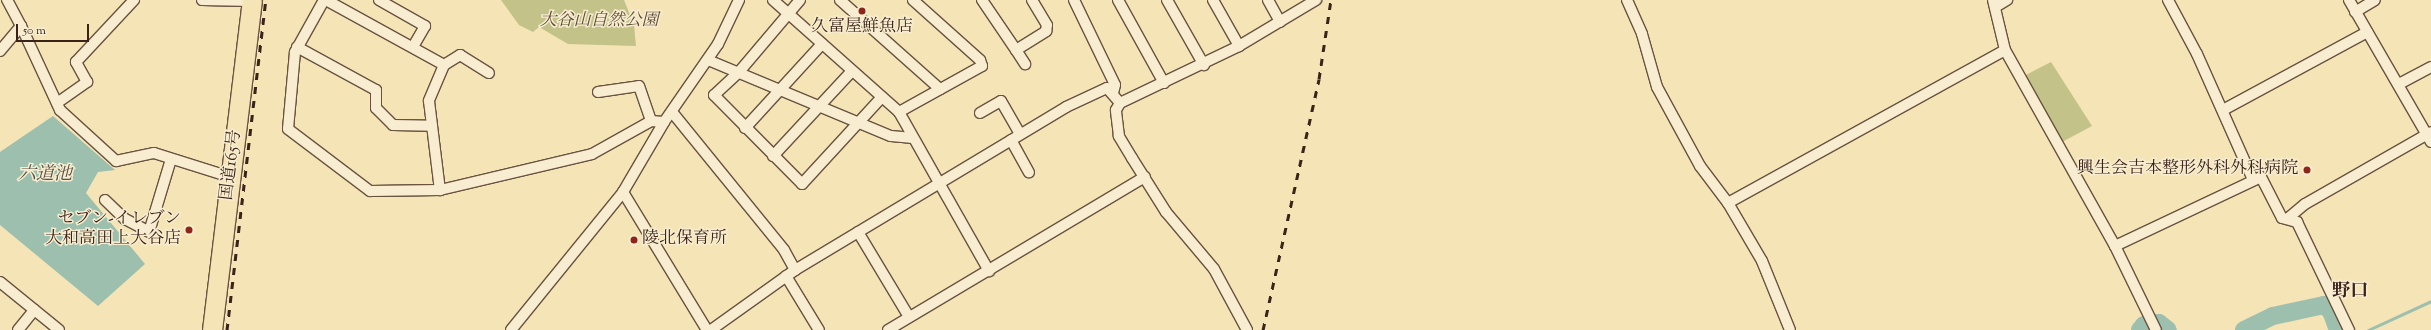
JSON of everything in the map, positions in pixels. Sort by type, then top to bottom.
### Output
[{"type":"highway","name":"国道165号","points":[[212,330],[252,0]]},
{"type":"street","points":[[7,0],[60,110],[116,161],[154,153],[230,177]]},
{"type":"street","points":[[57,103],[86,82],[76,62],[134,0]]},
{"type":"street","points":[[202,0],[252,0]]},
{"type":"street","points":[[444,65],[325,0],[297,46],[288,129],[370,191],[440,190],[592,154],[650,121],[664,122]]},
{"type":"street","points":[[379,0],[425,26],[413,47]]},
{"type":"street","points":[[773,0],[899,112],[989,271]]},
{"type":"street","points":[[800,0],[739,72],[714,95],[802,184],[882,97]]},
{"type":"street","points":[[840,0],[940,89]]},
{"type":"street","points":[[899,112],[982,66],[980,60],[913,0]]},
{"type":"street","points":[[982,0],[1025,64]]},
{"type":"street","points":[[1016,50],[1046,31],[1047,25],[1032,0]]},
{"type":"street","points":[[1074,0],[1115,86],[1114,93]]},
{"type":"street","points":[[1118,0],[1164,83]]},
{"type":"street","points":[[1167,0],[1204,64]]},
{"type":"street","points":[[1213,0],[1239,46]]},
{"type":"street","points":[[1268,0],[1280,22]]},
{"type":"street","points":[[1247,330],[1214,270],[1166,212],[1146,177],[1119,136],[1115,119],[1120,103],[1239,46],[1316,0]]},
{"type":"street","points":[[1627,0],[1642,34],[1657,87],[1700,166],[1728,203],[1762,261],[1790,330]]},
{"type":"street","points":[[2007,0],[1995,3],[2005,50],[2114,246],[2147,315],[2156,330]]},
{"type":"street","points":[[2168,0],[2223,110],[2253,180]]},
{"type":"street","points":[[2287,219],[2304,204],[2430,136],[2354,12],[2349,0]]},
{"type":"street","points":[[2354,12],[2375,0]]},
{"type":"street","points":[[511,330],[623,192],[664,122],[708,60],[735,2]]},
{"type":"street","points":[[0,50],[20,26]]},
{"type":"street","points":[[2223,110],[2367,32]]},
{"type":"street","points":[[745,128],[778,90],[822,44]]},
{"type":"street","points":[[297,46],[376,90],[376,108],[393,125],[432,126]]},
{"type":"street","points":[[1728,203],[2005,50]]},
{"type":"street","points":[[440,190],[429,101],[444,65],[460,55],[489,73]]},
{"type":"street","points":[[708,60],[818,107],[891,136],[914,138]]},
{"type":"street","points":[[2399,84],[2431,66]]},
{"type":"street","points":[[773,156],[852,71]]},
{"type":"street","points":[[598,92],[639,86],[650,121]]},
{"type":"street","points":[[710,330],[790,273],[1020,134],[1101,88],[1107,88],[1114,93],[1120,103]]},
{"type":"street","points":[[980,113],[1001,101],[1020,134]]},
{"type":"street","points":[[672,112],[779,244],[790,273],[819,330]]},
{"type":"street","points":[[1011,140],[1029,172]]},
{"type":"street","points":[[105,200],[125,218],[149,232],[171,159]]},
{"type":"street","points":[[888,330],[1146,177]]},
{"type":"street","points":[[2114,246],[2261,177],[2282,218],[2296,222],[2349,330]]},
{"type":"street","points":[[623,192],[707,330]]},
{"type":"street","points":[[858,232],[909,317]]},
{"type":"street","points":[[0,282],[59,330]]},
{"type":"street","points":[[18,330],[34,310]]},
{"type":"green space","name":"大谷山自然公園","points":[[501,0],[624,0],[634,25],[636,46],[568,44],[539,27],[533,32],[519,25]]},
{"type":"green space","points":[[2051,62],[2092,126],[2062,142],[2024,76]]},
{"type":"water","name":"六道池","points":[[53,116],[115,170],[98,172],[86,193],[145,264],[98,306],[0,225],[0,152]]},
{"type":"waterway","points":[[2368,330],[2431,301]]},
{"type":"waterway","points":[[2244,330],[2273,316],[2324,305],[2331,311],[2338,330]]},
{"type":"waterway","points":[[2140,330],[2144,325],[2159,323],[2168,330]]},
{"type":"railway","points":[[227,330],[266,0]]},
{"type":"railway","points":[[1263,330],[1319,79],[1331,0]]},
{"type":"place","name":"久富屋鮮魚店","points":[[862,11]]},
{"type":"place","name":"興生会吉本整形外科外科病院","points":[[2307,170]]},
{"type":"place","name":"セブン-イレブン 大和高田上大谷店","points":[[189,230]]},
{"type":"place","name":"陵北保育所","points":[[634,240]]},
{"type":"district","name":"野口","points":[[2350,292]]}]
